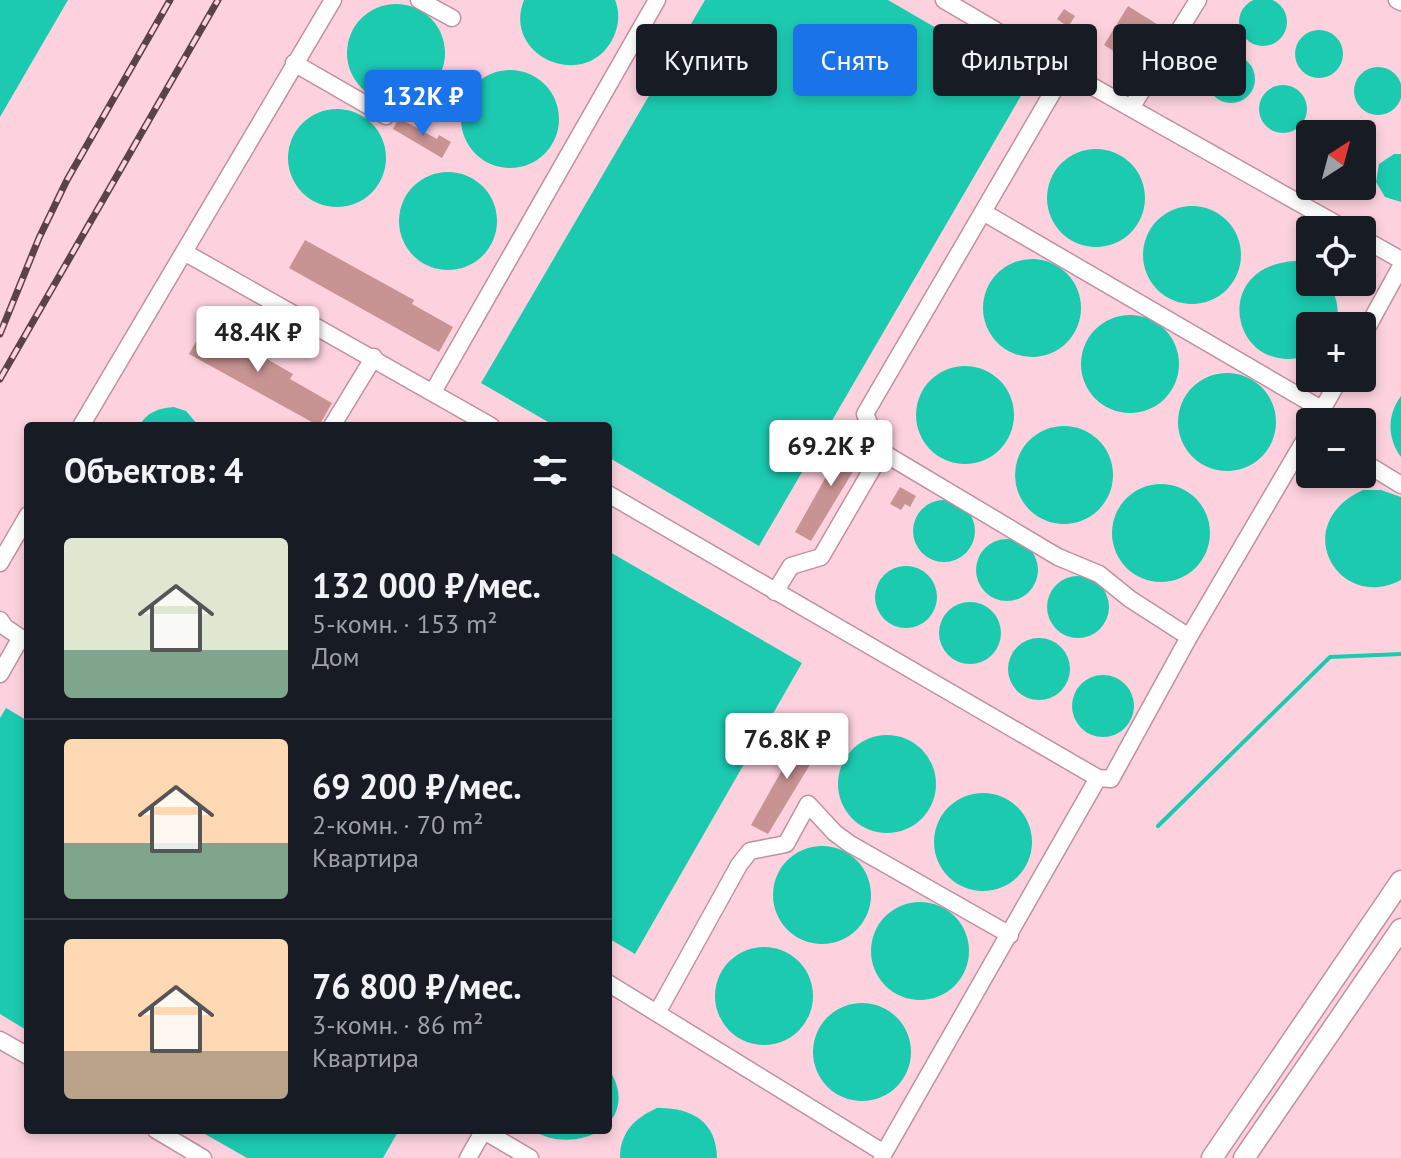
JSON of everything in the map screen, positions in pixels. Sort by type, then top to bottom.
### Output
[{"type":"main road","points":[[1212,1158],[1401,881]]},
{"type":"main road","points":[[1244,1158],[1401,929]]},
{"type":"lane","points":[[83,422],[333,0]]},
{"type":"lane","points":[[419,0],[452,18]]},
{"type":"lane","points":[[433,392],[657,0]]},
{"type":"lane","points":[[944,0],[985,24]]},
{"type":"lane","points":[[1131,108],[1198,0]]},
{"type":"lane","points":[[294,63],[386,116]]},
{"type":"lane","points":[[1097,89],[1322,216]]},
{"type":"lane","points":[[1050,96],[865,414],[882,452],[1058,557],[1099,574],[1130,599],[1189,637]]},
{"type":"lane","points":[[983,212],[1306,408]]},
{"type":"lane","points":[[1375,312],[1401,263],[1376,247]]},
{"type":"lane","points":[[184,252],[484,422]]},
{"type":"lane","points":[[334,422],[374,357]]},
{"type":"lane","points":[[775,592],[791,566],[821,557],[882,452]]},
{"type":"lane","points":[[612,496],[1098,778],[1111,779],[1189,637],[1296,455]]},
{"type":"lane","points":[[1376,470],[1401,485]]},
{"type":"lane","points":[[0,563],[24,522]]},
{"type":"lane","points":[[0,620],[24,641],[0,674]]},
{"type":"lane","points":[[612,985],[883,1156],[1098,778]]},
{"type":"lane","points":[[657,1013],[739,865],[750,851],[786,844],[808,804],[850,844],[1010,935]]},
{"type":"lane","points":[[0,1040],[24,1054]]},
{"type":"lane","points":[[163,1134],[203,1158]]},
{"type":"lane","points":[[468,1158],[482,1134]]},
{"type":"lane","points":[[491,1134],[530,1158]]},
{"type":"shaded area","points":[[1268,-1],[1280,5],[1287,22],[1280,39],[1263,46],[1246,39],[1246,24],[1239,22],[1246,5],[1254,0]]},
{"type":"shaded area","points":[[0,0],[68,0],[0,117]]},
{"type":"shaded area","points":[[524,0],[615,0],[618,14],[616,32],[602,53],[586,63],[568,65],[551,61],[536,52],[525,38],[520,20]]},
{"type":"shaded area","points":[[705,0],[888,0],[933,26],[933,96],[1021,96],[759,546],[612,459],[612,422],[548,422],[481,383],[649,96],[777,96],[777,24],[691,24]]},
{"type":"shaded area","points":[[396,4],[415,8],[431,18],[441,34],[445,53],[441,72],[431,88],[415,98],[396,102],[377,98],[361,88],[351,72],[347,53],[351,34],[361,18],[377,8]]},
{"type":"shaded area","points":[[1319,30],[1336,37],[1343,54],[1336,71],[1319,78],[1302,71],[1295,54],[1302,37]]},
{"type":"shaded area","points":[[1246,61],[1255,79],[1248,96],[1231,103],[1214,96],[1246,96]]},
{"type":"shaded area","points":[[1378,67],[1395,74],[1402,91],[1395,108],[1378,115],[1361,108],[1354,91],[1361,74]]},
{"type":"shaded area","points":[[510,70],[529,74],[545,84],[555,100],[559,119],[555,138],[545,154],[529,164],[510,168],[491,164],[475,154],[465,138],[461,119],[465,100],[475,84],[491,74]]},
{"type":"shaded area","points":[[1274,87],[1292,87],[1305,100],[1305,118],[1296,120],[1296,128],[1292,131],[1274,131],[1261,118],[1261,100]]},
{"type":"shaded area","points":[[337,109],[356,113],[372,123],[382,139],[386,158],[382,177],[372,193],[356,203],[337,207],[318,203],[302,193],[292,177],[288,158],[292,139],[302,123],[318,113]]},
{"type":"shaded area","points":[[1096,149],[1115,153],[1131,163],[1141,179],[1145,198],[1141,217],[1131,233],[1115,243],[1096,247],[1077,243],[1061,233],[1051,217],[1047,198],[1051,179],[1061,163],[1077,153]]},
{"type":"shaded area","points":[[1394,154],[1401,154],[1401,202],[1385,197],[1376,182],[1379,164]]},
{"type":"shaded area","points":[[448,172],[467,176],[483,186],[493,202],[497,221],[493,240],[483,256],[467,266],[448,270],[429,266],[413,256],[403,240],[399,221],[403,202],[413,186],[429,176]]},
{"type":"shaded area","points":[[1192,206],[1211,210],[1227,220],[1237,236],[1241,255],[1237,274],[1227,290],[1211,300],[1192,304],[1173,300],[1157,290],[1147,274],[1143,255],[1147,236],[1157,220],[1173,210]]},
{"type":"shaded area","points":[[1032,259],[1051,263],[1067,273],[1077,289],[1081,308],[1077,327],[1067,343],[1051,353],[1032,357],[1013,353],[997,343],[987,327],[983,308],[987,289],[997,273],[1013,263]]},
{"type":"shaded area","points":[[1296,261],[1296,296],[1336,298],[1338,312],[1296,312],[1296,357],[1284,359],[1263,352],[1248,338],[1240,320],[1241,300],[1249,281],[1268,267]]},
{"type":"shaded area","points":[[1130,315],[1149,319],[1165,329],[1175,345],[1179,364],[1175,383],[1165,399],[1149,409],[1130,413],[1111,409],[1095,399],[1085,383],[1081,364],[1085,345],[1095,329],[1111,319]]},
{"type":"shaded area","points":[[965,366],[984,370],[1000,380],[1010,396],[1014,415],[1010,434],[1000,450],[984,460],[965,464],[946,460],[930,450],[920,434],[916,415],[920,396],[930,380],[946,370]]},
{"type":"shaded area","points":[[1227,373],[1246,377],[1262,387],[1272,403],[1276,422],[1272,441],[1262,457],[1246,467],[1227,471],[1208,467],[1192,457],[1182,441],[1178,422],[1182,403],[1192,387],[1208,377]]},
{"type":"shaded area","points":[[1401,396],[1401,457],[1393,442],[1390,426]]},
{"type":"shaded area","points":[[174,407],[186,411],[196,422],[142,422],[163,408]]},
{"type":"shaded area","points":[[1064,426],[1083,430],[1099,440],[1109,456],[1113,475],[1109,494],[1099,510],[1083,520],[1064,524],[1045,520],[1029,510],[1019,494],[1015,475],[1019,456],[1029,440],[1045,430]]},
{"type":"shaded area","points":[[1161,484],[1180,488],[1196,498],[1206,514],[1210,533],[1206,552],[1196,568],[1180,578],[1161,582],[1142,578],[1126,568],[1116,552],[1112,533],[1116,514],[1126,498],[1142,488]]},
{"type":"shaded area","points":[[1363,490],[1381,490],[1401,497],[1401,580],[1378,587],[1358,585],[1342,575],[1330,560],[1325,543],[1328,523],[1340,505]]},
{"type":"shaded area","points":[[944,500],[956,502],[966,509],[973,519],[973,543],[966,553],[956,560],[944,562],[932,560],[922,553],[915,543],[913,531],[915,519],[922,509],[932,502]]},
{"type":"shaded area","points":[[1001,539],[1013,539],[1029,548],[1036,558],[1036,582],[1029,592],[1013,601],[1001,601],[981,587],[976,576],[976,564],[990,544]]},
{"type":"shaded area","points":[[612,553],[802,663],[635,954],[612,940]]},
{"type":"shaded area","points":[[900,566],[912,566],[928,575],[935,585],[935,609],[928,619],[912,628],[900,628],[880,614],[875,603],[875,591],[889,571]]},
{"type":"shaded area","points":[[1072,576],[1084,576],[1100,585],[1107,595],[1107,619],[1100,629],[1084,638],[1072,638],[1052,624],[1047,613],[1047,601],[1061,581]]},
{"type":"shaded area","points":[[964,602],[976,602],[992,611],[999,621],[999,645],[992,655],[976,664],[964,664],[944,650],[939,639],[939,627],[953,607]]},
{"type":"shaded area","points":[[1033,638],[1045,638],[1061,647],[1068,657],[1068,681],[1061,691],[1045,700],[1033,700],[1013,686],[1008,675],[1008,663],[1022,643]]},
{"type":"shaded area","points":[[1097,675],[1109,675],[1125,684],[1132,694],[1132,718],[1125,728],[1109,737],[1097,737],[1077,723],[1072,712],[1072,700],[1086,680]]},
{"type":"shaded area","points":[[6,708],[24,719],[24,1029],[0,1014],[0,718]]},
{"type":"shaded area","points":[[887,735],[906,739],[922,749],[932,765],[936,784],[932,803],[922,819],[906,829],[887,833],[868,829],[852,819],[842,803],[838,784],[842,765],[852,749],[868,739]]},
{"type":"shaded area","points":[[983,793],[1002,797],[1018,807],[1028,823],[1032,842],[1028,861],[1018,877],[1002,887],[983,891],[964,887],[948,877],[938,861],[934,842],[938,823],[948,807],[964,797]]},
{"type":"shaded area","points":[[822,846],[841,850],[857,860],[867,876],[871,895],[867,914],[857,930],[841,940],[822,944],[803,940],[787,930],[777,914],[773,895],[777,876],[787,860],[803,850]]},
{"type":"shaded area","points":[[920,902],[939,906],[955,916],[965,932],[969,951],[965,970],[955,986],[939,996],[920,1000],[901,996],[885,986],[875,970],[871,951],[875,932],[885,916],[901,906]]},
{"type":"shaded area","points":[[764,947],[783,951],[799,961],[809,977],[813,996],[809,1015],[799,1031],[783,1041],[764,1045],[745,1041],[729,1031],[719,1015],[715,996],[719,977],[729,961],[745,951]]},
{"type":"shaded area","points":[[862,1003],[881,1007],[897,1017],[907,1033],[911,1052],[907,1071],[897,1087],[881,1097],[862,1101],[843,1097],[827,1087],[817,1071],[813,1052],[817,1033],[827,1017],[843,1007]]},
{"type":"shaded area","points":[[612,1076],[617,1087],[618,1104],[612,1119]]},
{"type":"shaded area","points":[[657,1108],[680,1110],[699,1119],[712,1134],[717,1158],[620,1158],[630,1127]]},
{"type":"shaded area","points":[[205,1134],[397,1134],[383,1158],[247,1158]]},
{"type":"shaded area","points":[[541,1134],[592,1134],[568,1140]]},
{"type":"building","points":[[1128,6],[1157,24],[1117,24]]},
{"type":"building","points":[[1064,9],[1075,16],[1070,24],[1057,19]]},
{"type":"building","points":[[1113,30],[1113,51],[1104,45]]},
{"type":"building","points":[[399,118],[437,139],[439,135],[451,142],[442,158],[393,129]]},
{"type":"building","points":[[305,240],[414,300],[412,304],[453,327],[439,352],[289,268]]},
{"type":"building","points":[[206,324],[293,374],[290,379],[332,403],[321,422],[312,422],[189,354]]},
{"type":"building","points":[[845,438],[866,450],[811,541],[795,532]]},
{"type":"building","points":[[900,487],[916,496],[910,507],[905,504],[901,510],[890,504]]},
{"type":"building","points":[[801,731],[823,743],[768,834],[751,825]]},
{"type":"waterway","points":[[1158,826],[1330,657],[1401,654]]},
{"type":"railway","points":[[0,334],[39,238],[67,180],[170,0]]},
{"type":"railway","points":[[0,379],[218,0]]}]
